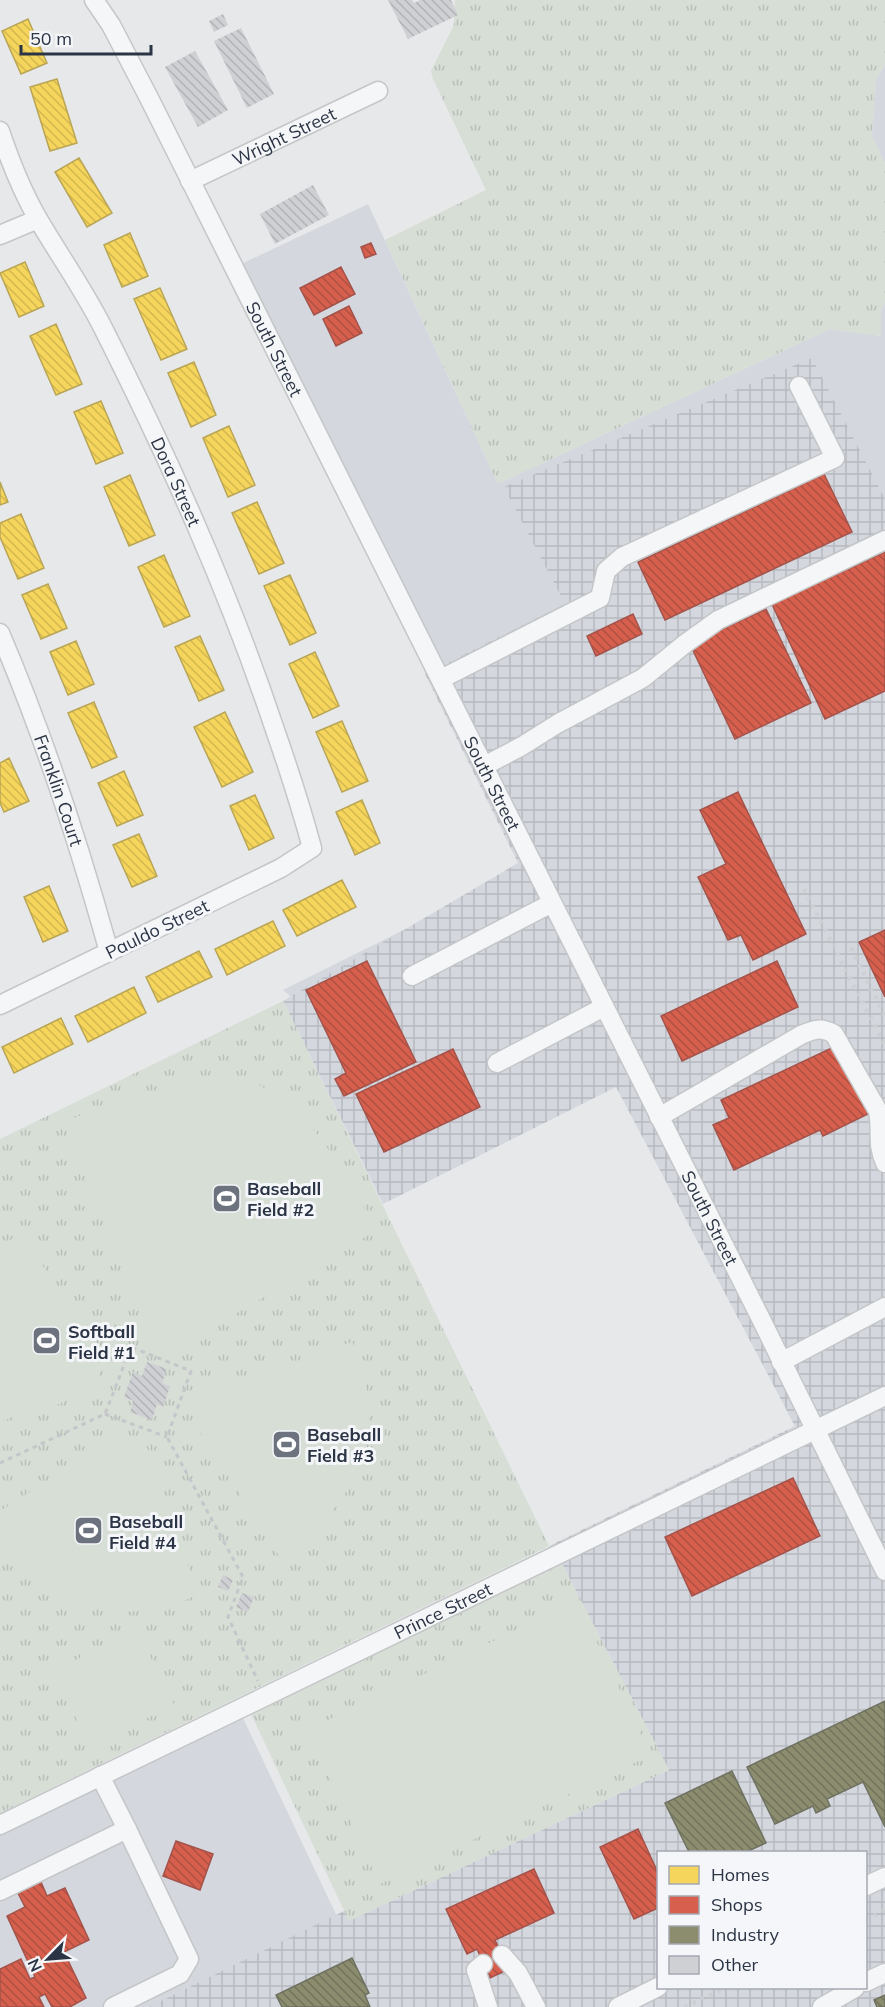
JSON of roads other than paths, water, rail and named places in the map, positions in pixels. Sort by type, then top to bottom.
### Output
[{"type":"street","name":"South Street","points":[[94,0],[111,25],[441,679],[885,1571]]},
{"type":"street","name":"Wright Street","points":[[190,181],[378,91]]},
{"type":"street","name":"Dora Street","points":[[0,131],[13,167],[38,219],[100,322],[196,522],[250,654],[303,813],[312,848]]},
{"type":"street","points":[[0,235],[38,219]]},
{"type":"street","points":[[441,679],[600,598],[606,571],[622,557],[835,458],[799,386]]},
{"type":"street","points":[[484,766],[643,678],[686,643],[718,621],[885,540]]},
{"type":"street","name":"Franklin Court","points":[[0,633],[22,686],[70,822],[109,952]]},
{"type":"street","name":"Pauldo Street","points":[[0,1005],[281,868],[312,848]]},
{"type":"street","points":[[412,976],[552,903]]},
{"type":"street","points":[[496,1063],[603,1007]]},
{"type":"street","points":[[659,1117],[801,1035],[824,1028],[834,1034],[878,1111],[880,1125],[878,1146],[885,1162]]},
{"type":"street","points":[[781,1362],[885,1307]]},
{"type":"street","name":"Prince Street","points":[[0,1825],[885,1396]]},
{"type":"street","points":[[100,1776],[189,1959],[180,1974],[113,2007]]},
{"type":"street","points":[[0,1891],[127,1829]]},
{"type":"street","points":[[867,1886],[885,1877]]},
{"type":"street","points":[[502,1955],[518,1973],[536,2007]]},
{"type":"street","points":[[483,1964],[476,1970],[488,2007]]},
{"type":"street","points":[[867,1982],[885,1973]]},
{"type":"street","points":[[618,2007],[657,1988]]},
{"type":"street","points":[[822,2007],[853,1989]]},
{"type":"railway","points":[[804,889],[885,1046]]},
{"type":"railway","points":[[851,948],[885,1016]]},
{"type":"railway","points":[[867,1919],[885,1910]]},
{"type":"railway","points":[[685,2007],[723,1989]]},
{"type":"place","name":"Baseball Field #2","points":[[226,1198]]},
{"type":"place","name":"Softball Field #1","points":[[47,1341]]},
{"type":"place","name":"Baseball Field #3","points":[[286,1444]]},
{"type":"place","name":"Baseball Field #4","points":[[88,1531]]}]
